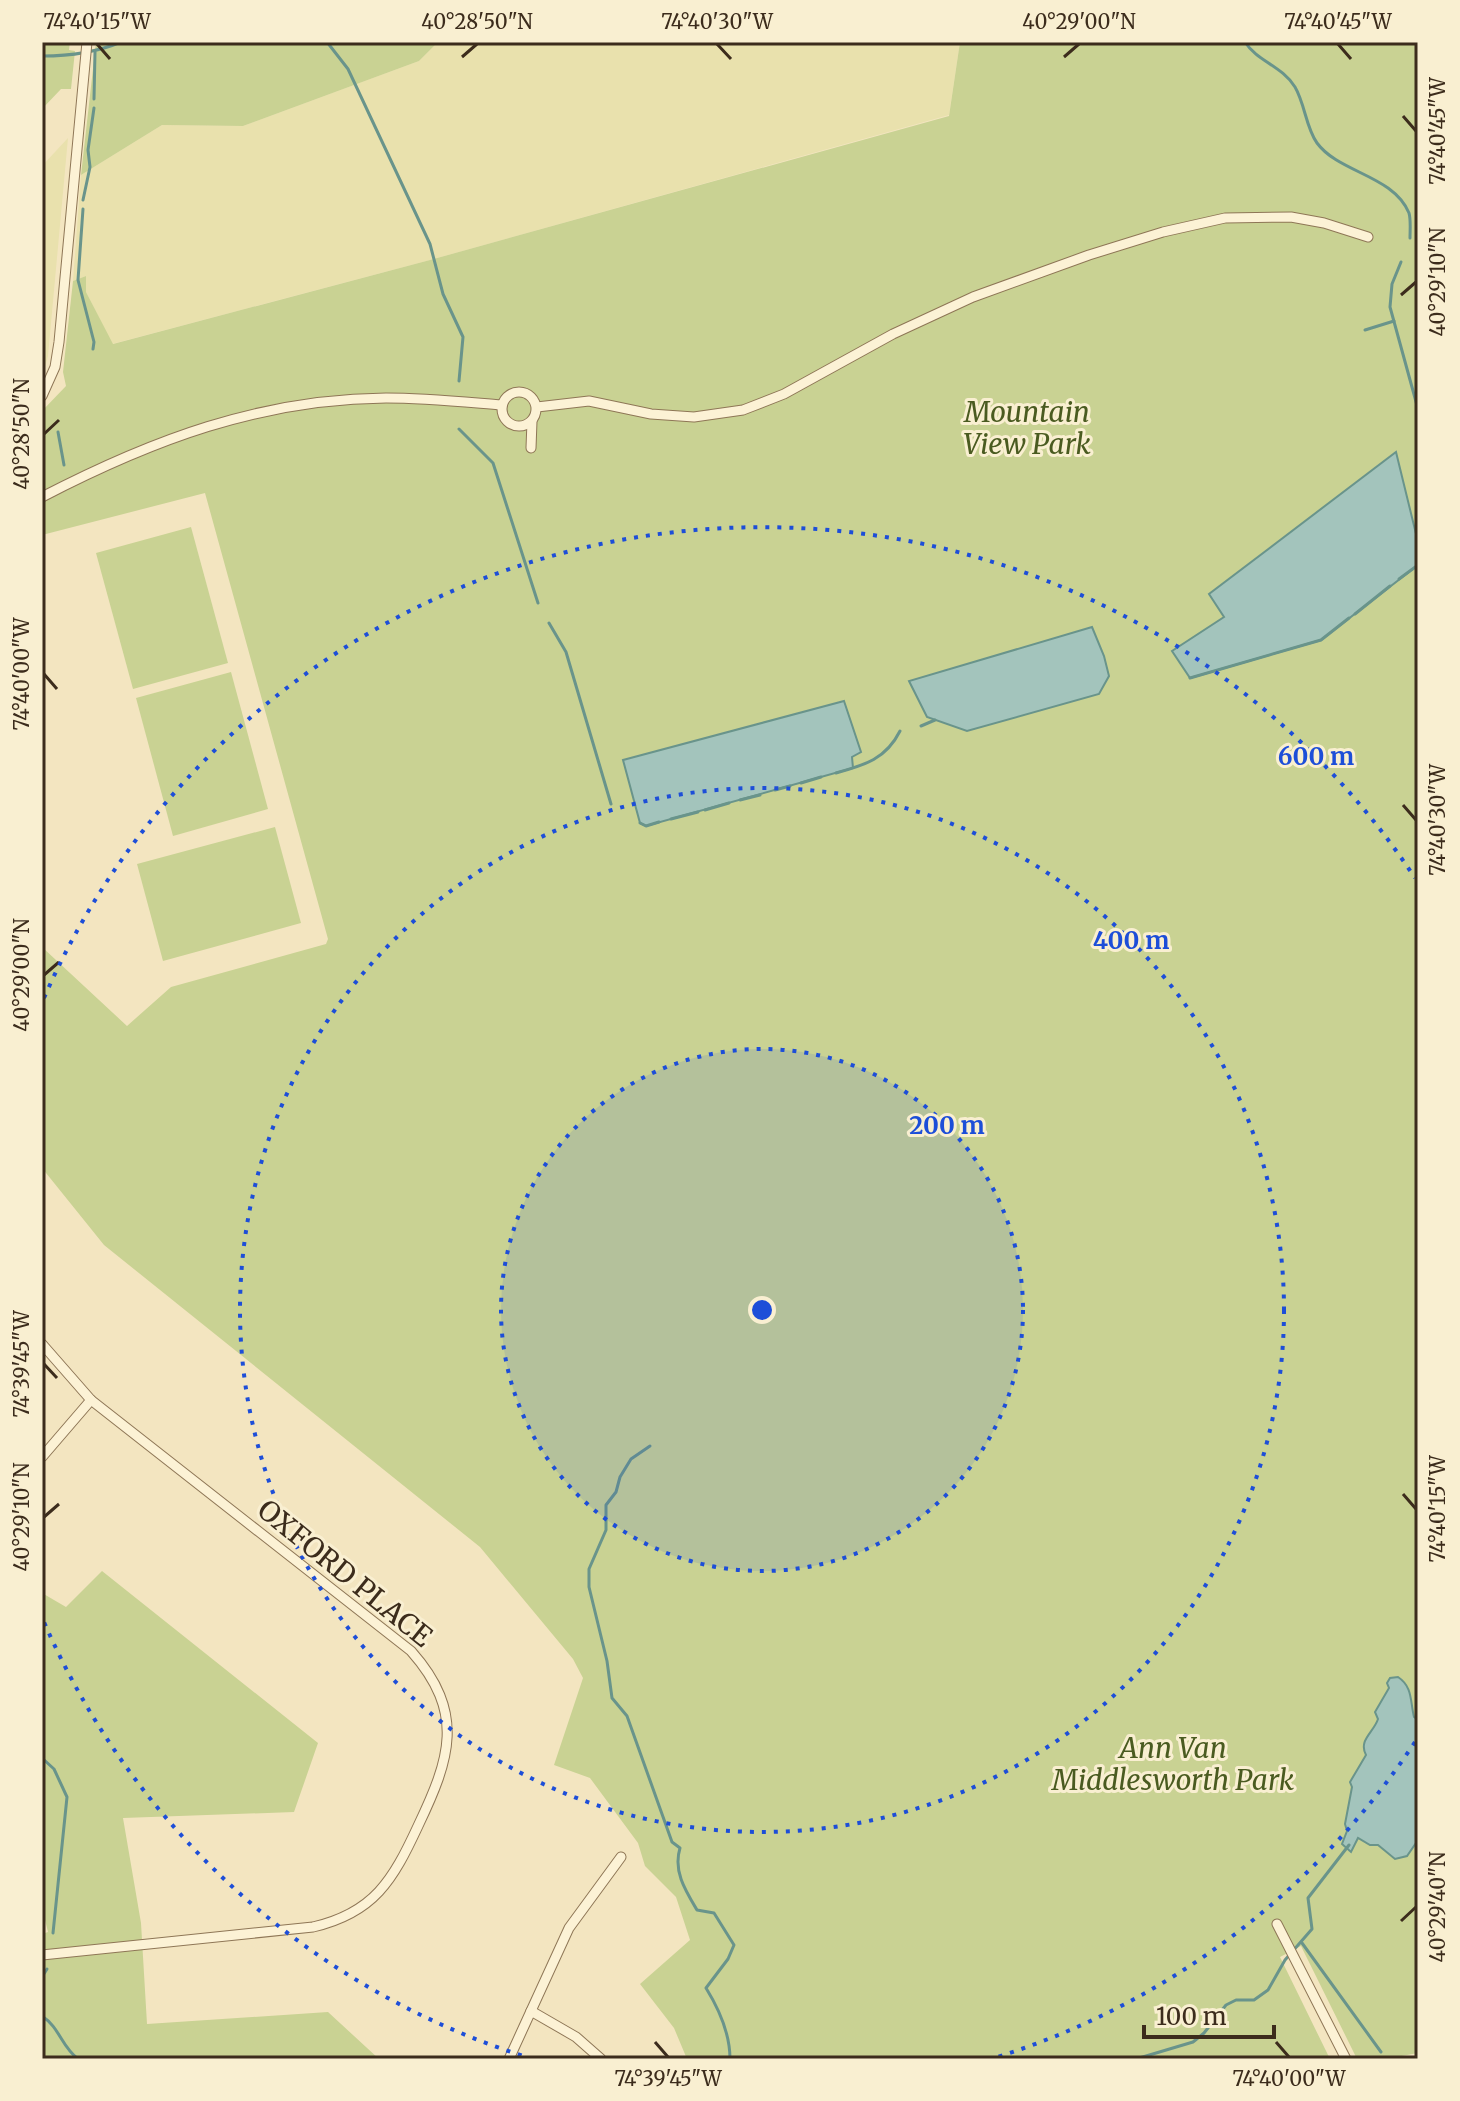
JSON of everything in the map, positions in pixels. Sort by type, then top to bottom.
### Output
[{"type":"street","points":[[42,396],[55,367],[59,342],[87,42]]},
{"type":"street","points":[[537,407],[589,401],[651,414],[683,417],[743,410],[784,394],[893,334],[973,297],[1089,255],[1163,232],[1225,218],[1291,217],[1324,223],[1368,237]]},
{"type":"street","points":[[521,392],[530,395],[537,407],[532,421],[531,448],[518,426],[505,419],[502,405],[508,396],[521,392]]},
{"type":"street","points":[[42,497],[132,452],[253,414],[322,403],[384,398],[502,405]]},
{"type":"street","points":[[518,426],[532,421]]},
{"type":"street","name":"OXFORD PLACE","points":[[42,1344],[91,1400],[411,1651],[429,1673],[440,1695],[446,1719],[447,1744],[442,1773],[398,1869],[381,1891],[353,1913],[313,1927],[42,1955]]},
{"type":"street","points":[[42,1457],[91,1400]]},
{"type":"street","points":[[509,2059],[569,1928],[621,1857]]},
{"type":"street","points":[[1277,1924],[1346,2059]]},
{"type":"street","points":[[531,2011],[576,2037],[601,2059]]},
{"type":"shaded area","points":[[438,42],[960,42],[949,115],[430,260],[112,344],[86,292],[86,276],[73,281],[81,175],[162,125],[243,126],[419,61]]},
{"type":"shaded area","points":[[68,138],[48,356],[42,378],[42,166]]},
{"type":"green space","points":[[42,42],[70,42],[69,50],[75,51],[71,89],[61,89],[42,109]]},
{"type":"green space","points":[[96,42],[438,42],[419,61],[243,126],[162,125],[81,175]]},
{"type":"green space","points":[[960,42],[1418,42],[1418,2053],[1385,2059],[1357,2059],[1301,1946],[1280,1957],[1329,2057],[1322,2059],[687,2059],[674,2028],[640,1984],[690,1940],[676,1897],[645,1866],[638,1843],[590,1778],[554,1765],[583,1678],[573,1659],[480,1547],[104,1245],[42,1168],[42,947],[127,1026],[171,987],[326,944],[328,939],[205,493],[42,535],[42,411],[66,386],[63,372],[73,281],[86,276],[86,292],[113,344],[430,260],[949,116]]},
{"type":"green space","points":[[191,527],[228,663],[133,689],[96,553]]},
{"type":"green space","points":[[231,672],[268,809],[173,836],[136,698]]},
{"type":"green space","points":[[275,827],[301,923],[163,961],[137,864]]},
{"type":"green space","points":[[102,1571],[318,1743],[294,1812],[123,1818],[141,1923],[147,2024],[328,2012],[379,2059],[42,2059],[42,1934],[48,1932],[42,1908],[42,1593],[66,1607]]},
{"type":"water","points":[[1396,452],[1418,542],[1418,565],[1321,640],[1190,678],[1172,651],[1224,617],[1209,594]]},
{"type":"water","points":[[1092,627],[1109,676],[1099,694],[967,731],[927,717],[909,681]]},
{"type":"water","points":[[844,701],[861,752],[852,757],[853,768],[646,826],[640,823],[623,760]]},
{"type":"water","points":[[1398,1677],[1409,1690],[1414,1717],[1418,1720],[1418,1840],[1407,1856],[1395,1859],[1378,1845],[1370,1845],[1358,1838],[1351,1852],[1342,1844],[1347,1831],[1345,1824],[1352,1787],[1350,1782],[1366,1755],[1365,1740],[1378,1719],[1375,1712],[1389,1688],[1387,1683],[1390,1678]]},
{"type":"waterway","points":[[42,56],[82,53],[121,42]]},
{"type":"waterway","points":[[253,42],[265,42]]},
{"type":"waterway","points":[[327,42],[348,69],[430,244],[443,294],[463,337],[459,381]]},
{"type":"waterway","points":[[1245,42],[1295,87],[1317,143],[1338,161],[1379,182],[1401,200],[1409,213],[1410,238]]},
{"type":"waterway","points":[[94,99],[95,52]]},
{"type":"waterway","points":[[83,200],[90,167],[88,150],[94,108]]},
{"type":"waterway","points":[[83,209],[78,280],[94,342],[93,349]]},
{"type":"waterway","points":[[1401,262],[1392,284],[1390,307],[1418,409]]},
{"type":"waterway","points":[[1365,330],[1394,321]]},
{"type":"waterway","points":[[459,429],[493,463],[538,603]]},
{"type":"waterway","points":[[58,432],[64,465]]},
{"type":"waterway","points":[[1399,579],[1418,565]]},
{"type":"waterway","points":[[1355,614],[1390,586]]},
{"type":"waterway","points":[[1190,678],[1321,640],[1349,618]]},
{"type":"waterway","points":[[549,623],[566,652],[611,804]]},
{"type":"waterway","points":[[921,726],[935,720]]},
{"type":"waterway","points":[[836,773],[874,760],[888,748],[900,731]]},
{"type":"waterway","points":[[801,783],[821,777]]},
{"type":"waterway","points":[[775,790],[790,786]]},
{"type":"waterway","points":[[740,800],[760,795]]},
{"type":"waterway","points":[[705,810],[729,803]]},
{"type":"waterway","points":[[671,819],[698,812]]},
{"type":"waterway","points":[[640,823],[646,826],[659,822]]},
{"type":"waterway","points":[[650,1446],[631,1459],[620,1477],[616,1492],[606,1505],[606,1530],[589,1569],[589,1587],[607,1661],[612,1698],[627,1716],[672,1842],[680,1848],[678,1865],[681,1880],[697,1910],[714,1913],[734,1945],[728,1959],[706,1988],[723,2022],[730,2059]]},
{"type":"waterway","points":[[42,1758],[54,1769],[67,1797],[53,1933]]},
{"type":"waterway","points":[[1136,2059],[1193,2042],[1226,2005],[1236,2000],[1254,2000],[1268,1990],[1285,1960],[1312,1929],[1308,1898],[1349,1845]]},
{"type":"waterway","points":[[1302,1943],[1381,2052]]},
{"type":"waterway","points":[[42,1977],[47,1969]]},
{"type":"waterway","points":[[42,2016],[78,2059]]},
{"type":"park label","name":"Mountain View Park","points":[[1027,428]]},
{"type":"park label","name":"Ann Van Middlesworth Park","points":[[1173,1764]]}]
